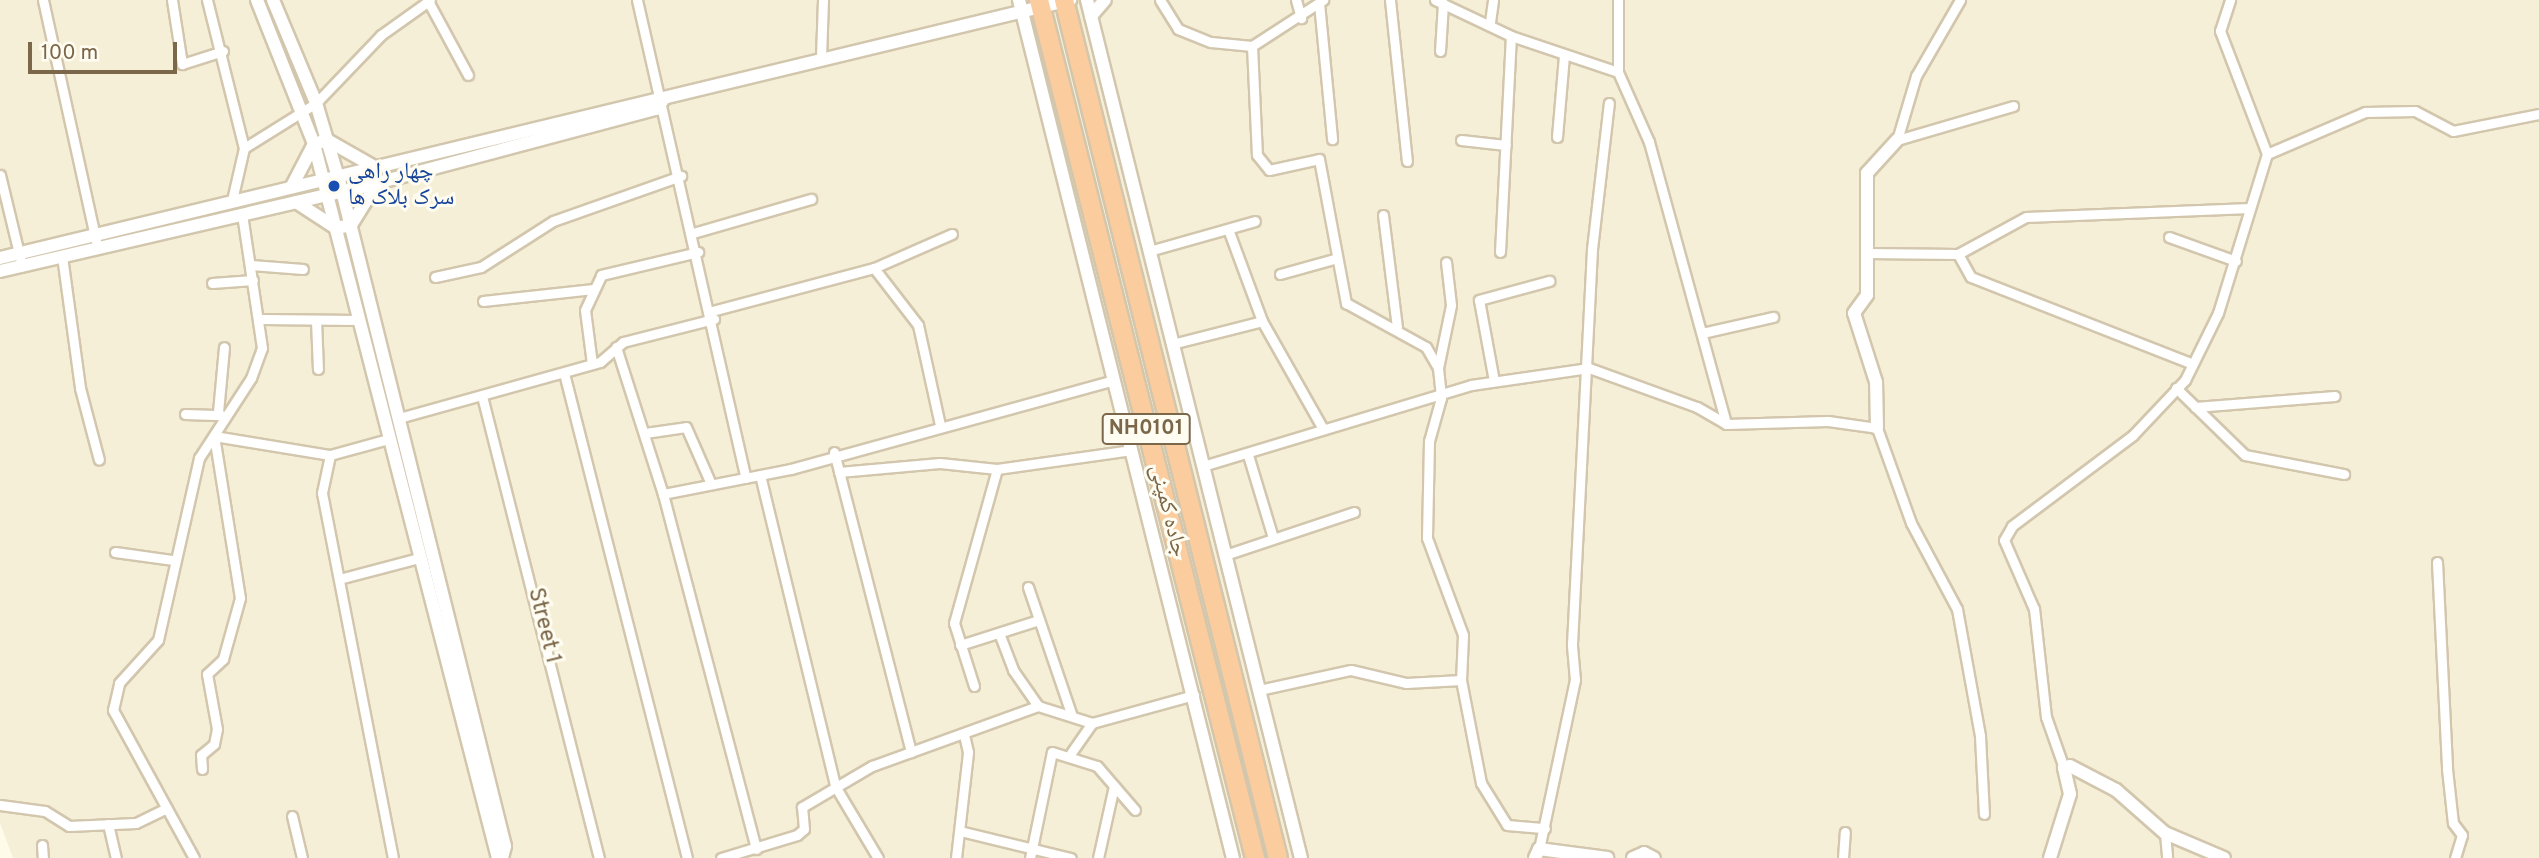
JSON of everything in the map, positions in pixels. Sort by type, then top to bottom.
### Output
[{"type":"highway","name":"جاده کمپنی","points":[[1067,1],[1278,858]]},
{"type":"highway","name":"جاده کمپنی","points":[[1040,4],[1255,858]]},
{"type":"street","points":[[43,0],[96,241]]},
{"type":"street","points":[[172,0],[182,64],[223,51]]},
{"type":"street","points":[[207,0],[223,51],[244,148],[232,201]]},
{"type":"street","points":[[257,0],[314,144],[418,558],[500,858]]},
{"type":"street","points":[[273,0],[316,103],[338,175],[505,846],[500,858]]},
{"type":"street","points":[[637,0],[713,315],[746,478]]},
{"type":"street","points":[[821,57],[823,0]]},
{"type":"street","points":[[1087,0],[1301,858]]},
{"type":"street","points":[[1091,16],[1105,0]]},
{"type":"street","points":[[1160,0],[1178,29],[1211,42],[1252,46],[1301,18],[1321,1]]},
{"type":"street","points":[[1296,0],[1301,18]]},
{"type":"street","points":[[1390,0],[1407,161]]},
{"type":"street","points":[[1490,22],[1493,0]]},
{"type":"street","points":[[1618,0],[1618,72],[1649,142],[1726,424]]},
{"type":"street","points":[[1960,0],[1916,76],[1898,140],[1867,173],[1867,295],[1854,313],[1876,382],[1877,428],[1911,523],[1957,609],[1980,736],[1984,814]]},
{"type":"street","points":[[2050,858],[2070,794],[2046,717],[2034,609],[2004,540],[2011,526],[2133,435],[2176,388],[2193,364],[2236,261],[2267,154],[2220,31],[2230,0]]},
{"type":"street","points":[[244,148],[316,103],[381,35],[429,1],[468,75]]},
{"type":"street","points":[[0,271],[20,260],[232,201],[652,97],[663,100],[1021,6],[1067,1]]},
{"type":"street","points":[[1321,1],[1332,139]]},
{"type":"street","points":[[1440,51],[1439,1],[1490,22],[1511,36],[1618,72]]},
{"type":"street","points":[[1021,6],[1233,858]]},
{"type":"street","points":[[1500,252],[1511,36]]},
{"type":"street","points":[[1252,46],[1257,155],[1269,170],[1319,159],[1334,259],[1351,309],[1396,327],[1426,348],[1438,368]]},
{"type":"street","points":[[1557,137],[1564,55]]},
{"type":"street","points":[[0,258],[20,260],[62,256],[96,241],[327,195],[656,109],[663,100]]},
{"type":"street","points":[[1607,858],[1537,853],[1545,828],[1576,680],[1572,644],[1589,368],[1592,249],[1609,103]]},
{"type":"street","points":[[1898,140],[2013,106]]},
{"type":"street","points":[[2267,154],[2365,112],[2415,111],[2453,131],[2539,114]]},
{"type":"street","points":[[292,186],[314,144],[327,140],[373,166]]},
{"type":"street","points":[[1461,140],[1506,145]]},
{"type":"street","points":[[0,174],[20,260]]},
{"type":"street","points":[[435,277],[481,267],[553,221],[681,176]]},
{"type":"street","points":[[296,202],[335,228],[351,225],[377,183]]},
{"type":"street","points":[[693,233],[811,199]]},
{"type":"street","points":[[1867,253],[1958,254],[2026,217],[2250,208]]},
{"type":"street","points":[[194,858],[113,710],[119,683],[158,640],[173,560],[199,458],[262,348],[262,319],[242,214]]},
{"type":"street","points":[[1383,215],[1396,327]]},
{"type":"street","points":[[1149,251],[1255,221]]},
{"type":"street","points":[[1228,229],[1262,321],[1323,429]]},
{"type":"street","points":[[399,418],[592,365],[616,346],[874,268],[952,234]]},
{"type":"street","points":[[2169,237],[2236,261]]},
{"type":"street","points":[[592,365],[584,332],[593,289],[606,272],[698,252]]},
{"type":"street","points":[[1958,254],[1971,277],[2193,364]]},
{"type":"street","points":[[62,256],[80,388],[99,460]]},
{"type":"street","points":[[1280,275],[1334,259]]},
{"type":"street","points":[[1446,262],[1451,305],[1438,368],[1441,398],[1429,441],[1427,538],[1461,628],[1461,680],[1481,783],[1507,825],[1545,828]]},
{"type":"street","points":[[251,265],[303,269]]},
{"type":"street","points":[[874,268],[918,325],[940,425]]},
{"type":"street","points":[[212,282],[254,280]]},
{"type":"street","points":[[1494,381],[1479,300],[1549,281]]},
{"type":"street","points":[[483,301],[593,289]]},
{"type":"street","points":[[1702,332],[1773,317]]},
{"type":"street","points":[[262,319],[357,320]]},
{"type":"street","points":[[316,320],[318,369]]},
{"type":"street","points":[[1172,344],[1262,321]]},
{"type":"street","points":[[616,346],[663,494],[756,849]]},
{"type":"street","points":[[222,415],[224,347]]},
{"type":"street","points":[[1203,466],[1494,381],[1589,368],[1698,407],[1726,424],[1828,421],[1877,428]]},
{"type":"street","points":[[564,373],[687,858]]},
{"type":"street","points":[[663,494],[760,475],[834,452],[1114,380]]},
{"type":"street","points":[[2176,388],[2245,455],[2344,474]]},
{"type":"street","name":"Street 1","points":[[482,396],[599,858]]},
{"type":"street","points":[[2194,407],[2334,396]]},
{"type":"street","points":[[185,414],[222,415]]},
{"type":"street","points":[[645,433],[686,427],[711,484]]},
{"type":"street","points":[[214,436],[330,455],[388,439]]},
{"type":"street","points":[[202,769],[201,755],[214,744],[217,729],[207,674],[223,659],[240,598],[214,436]]},
{"type":"street","points":[[839,472],[940,463],[997,469],[1132,450]]},
{"type":"street","points":[[834,452],[911,752]]},
{"type":"street","points":[[330,455],[321,493],[393,858]]},
{"type":"street","points":[[1248,455],[1273,538]]},
{"type":"street","points":[[974,686],[954,623],[960,588],[968,584],[997,469]]},
{"type":"street","points":[[760,475],[835,786],[878,858]]},
{"type":"street","points":[[1226,555],[1354,512]]},
{"type":"street","points":[[114,552],[173,560]]},
{"type":"street","points":[[339,579],[418,558]]},
{"type":"street","points":[[2437,562],[2447,769],[2453,823],[2462,835],[2460,857]]},
{"type":"street","points":[[1028,587],[1072,716]]},
{"type":"street","points":[[960,645],[1039,620]]},
{"type":"street","points":[[999,633],[1013,670],[1038,706]]},
{"type":"street","points":[[1259,690],[1351,670],[1406,683],[1461,680]]},
{"type":"street","points":[[721,858],[797,835],[804,829],[802,807],[835,786],[911,752],[1038,706],[1092,723],[1194,695]]},
{"type":"street","points":[[1071,753],[1092,723]]},
{"type":"street","points":[[957,858],[968,752],[964,735]]},
{"type":"street","points":[[1031,853],[1047,761],[1052,752],[1071,753],[1097,766],[1135,810]]},
{"type":"street","points":[[2064,768],[2108,785],[2165,833],[2224,858]]},
{"type":"street","points":[[1098,858],[1114,786]]},
{"type":"street","points":[[0,805],[45,811],[64,825],[136,823],[167,808]]},
{"type":"street","points":[[292,816],[302,858]]},
{"type":"street","points":[[108,824],[116,858]]},
{"type":"street","points":[[960,831],[1031,853],[1071,858]]},
{"type":"street","points":[[1843,858],[1845,832]]},
{"type":"street","points":[[2165,833],[2167,858]]},
{"type":"street","points":[[42,845],[43,858]]},
{"type":"street","points":[[1633,858],[1644,853],[1654,858]]},
{"type":"shaded area","points":[[0,0],[2539,0],[2539,858],[13,858],[0,823]]},
{"type":"place","name":"چهار راهی سرک بلاک ها","points":[[334,186]]}]
